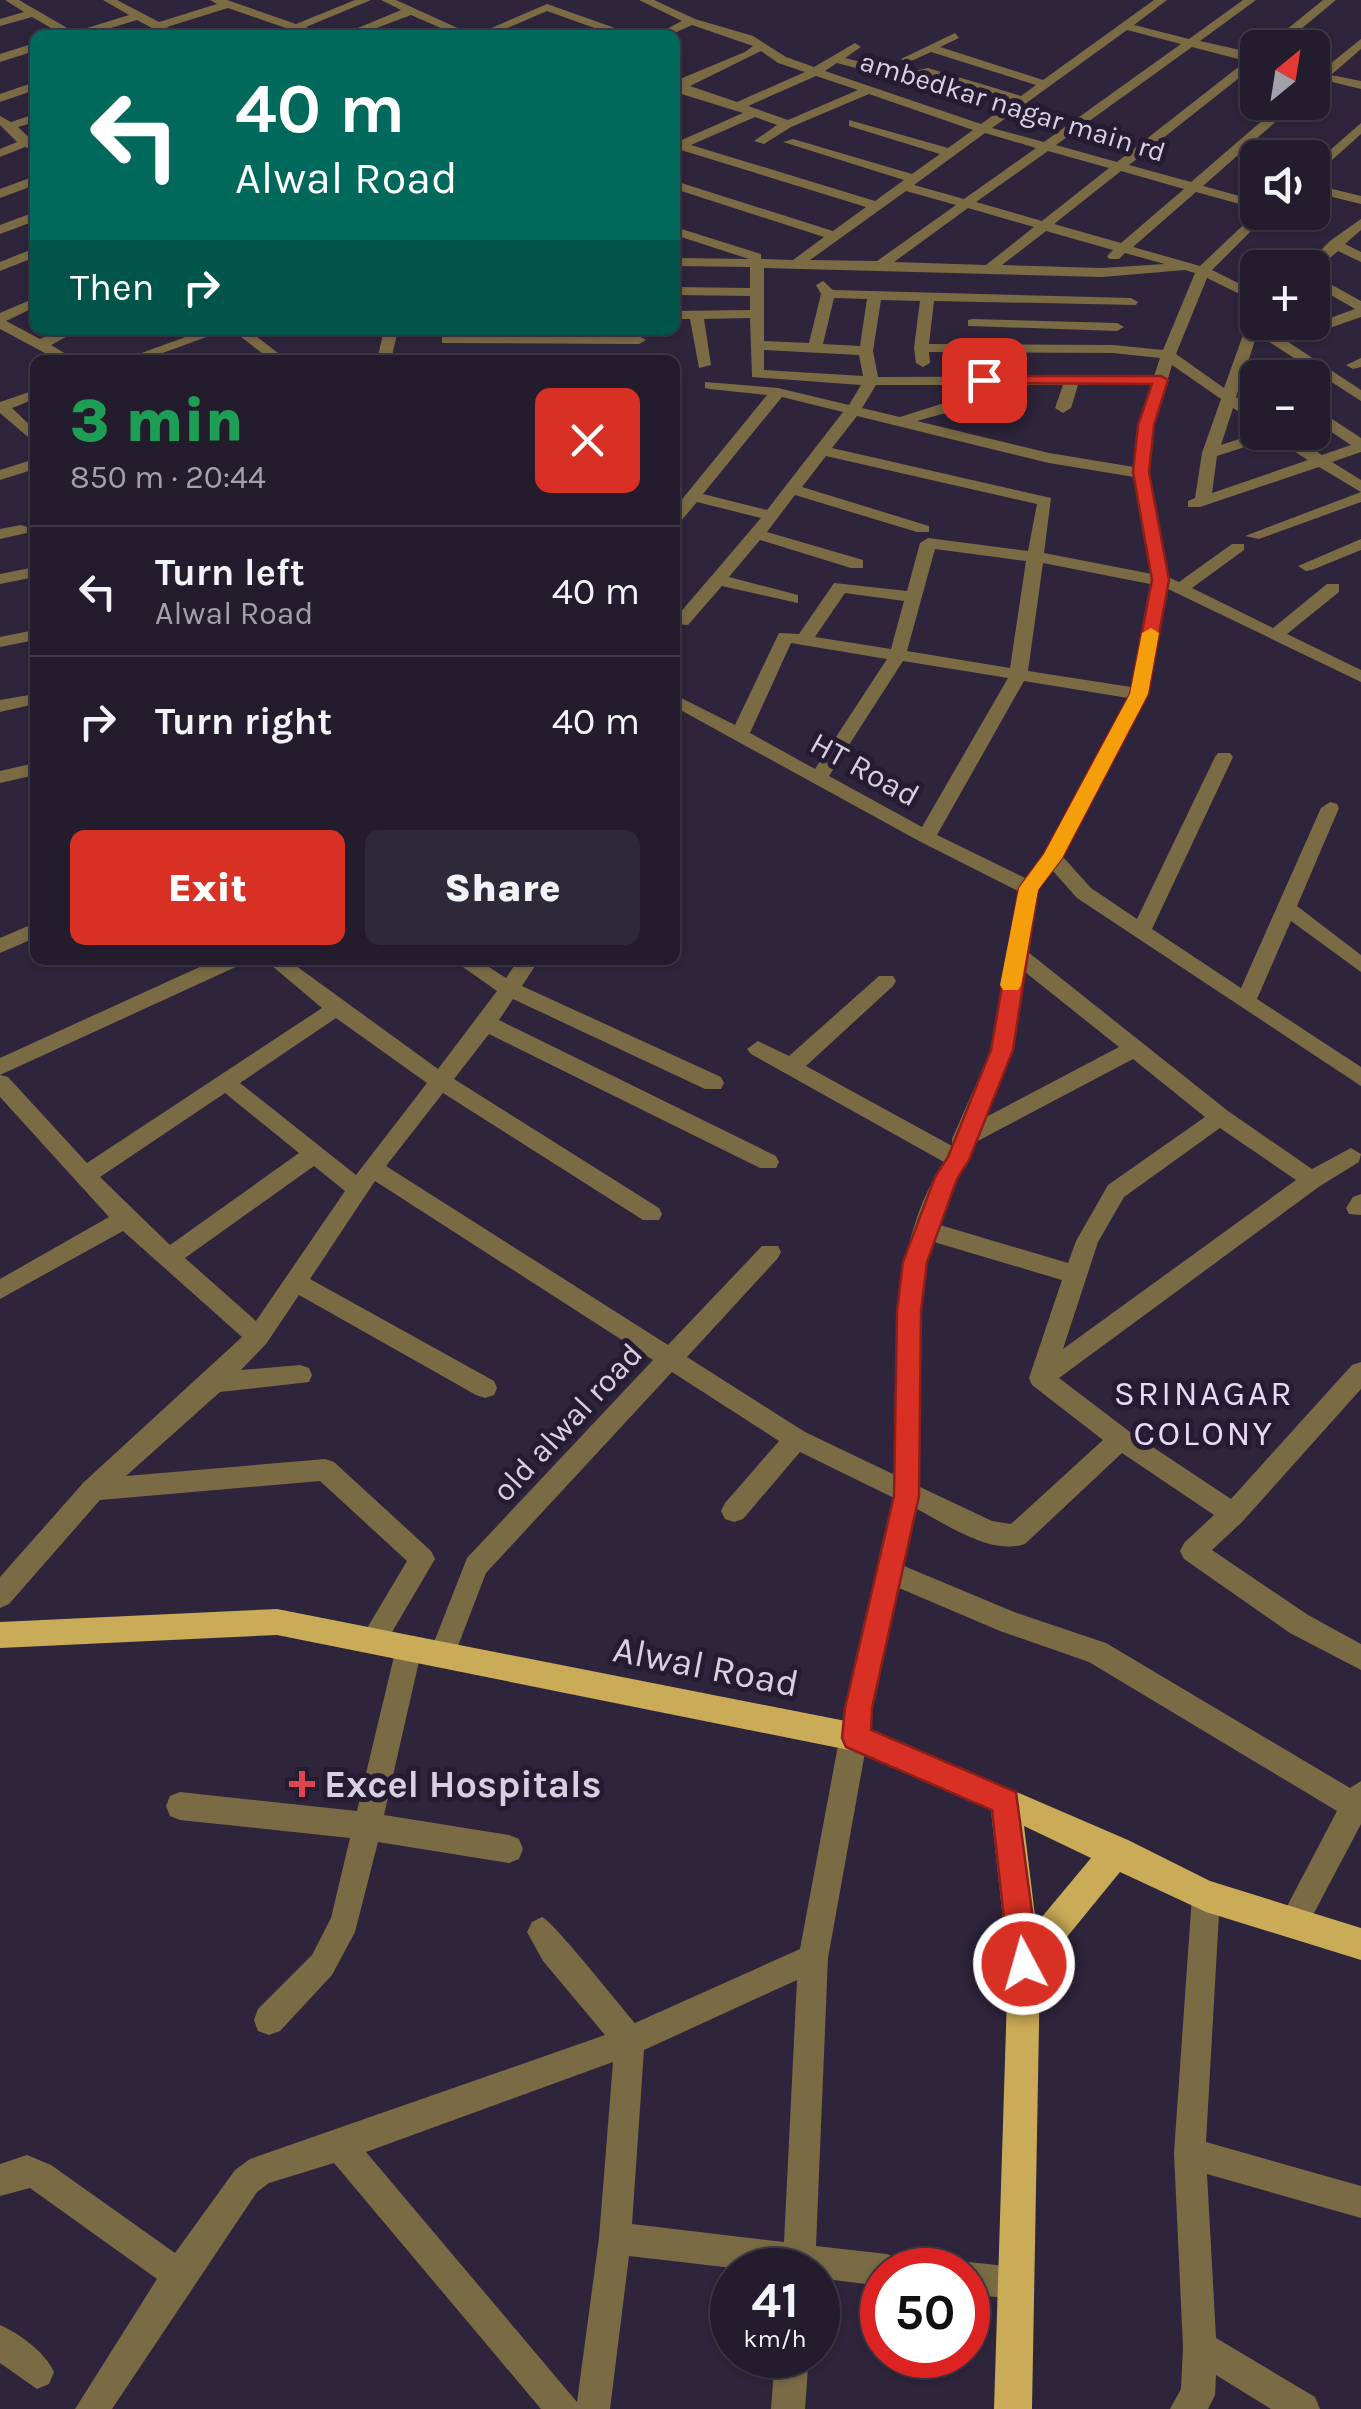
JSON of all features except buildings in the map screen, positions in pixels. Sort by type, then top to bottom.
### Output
[{"type":"main road","name":"Alwal Road","points":[[0,1635],[277,1622],[856,1738],[1116,1850],[1206,1896],[1361,1944]]},
{"type":"main road","points":[[1006,1801],[1024,1964],[1013,2409]]},
{"type":"main road","points":[[1024,1964],[1116,1850]]},
{"type":"street","points":[[11,0],[64,30]]},
{"type":"street","points":[[108,0],[165,30]]},
{"type":"street","points":[[295,28],[365,0]]},
{"type":"street","points":[[387,0],[450,30]]},
{"type":"street","points":[[493,30],[563,0],[598,11]]},
{"type":"street","name":"ambedkar nagar main rd","points":[[645,0],[691,21],[738,33],[758,47],[816,71],[983,129],[1240,199]]},
{"type":"street","points":[[804,265],[834,236],[1162,0]]},
{"type":"street","points":[[879,266],[1250,0]]},
{"type":"street","points":[[1292,30],[1330,0]]},
{"type":"street","points":[[158,26],[221,2],[301,30]]},
{"type":"street","points":[[250,13],[264,6]]},
{"type":"street","points":[[548,7],[610,30]]},
{"type":"street","points":[[360,30],[407,12]]},
{"type":"street","points":[[0,23],[34,13]]},
{"type":"street","points":[[90,30],[138,16]]},
{"type":"street","points":[[672,30],[691,21]]},
{"type":"street","points":[[574,30],[590,23]]},
{"type":"street","points":[[1126,26],[1240,55]]},
{"type":"street","points":[[907,59],[955,36]]},
{"type":"street","points":[[1330,68],[1361,44]]},
{"type":"street","points":[[680,83],[750,55],[758,47]]},
{"type":"street","points":[[736,107],[816,71],[856,47]]},
{"type":"street","points":[[930,48],[1044,84]]},
{"type":"street","points":[[0,58],[30,49]]},
{"type":"street","points":[[834,59],[905,77],[928,72],[1023,100]]},
{"type":"street","points":[[990,270],[1240,72]]},
{"type":"street","points":[[1330,81],[1361,86]]},
{"type":"street","points":[[680,86],[787,124]]},
{"type":"street","points":[[0,98],[30,88]]},
{"type":"street","points":[[760,141],[787,124],[870,90]]},
{"type":"street","points":[[680,146],[753,113]]},
{"type":"street","points":[[5,123],[30,119]]},
{"type":"street","points":[[1100,274],[1119,249],[1271,120]]},
{"type":"street","points":[[5,123],[30,145]]},
{"type":"street","points":[[853,123],[950,153]]},
{"type":"street","points":[[1330,159],[1361,127]]},
{"type":"street","points":[[789,142],[1042,228],[1194,268],[1240,290]]},
{"type":"street","points":[[0,153],[30,145]]},
{"type":"street","points":[[680,148],[877,206]]},
{"type":"street","points":[[1343,148],[1361,152]]},
{"type":"street","points":[[0,194],[30,182]]},
{"type":"street","points":[[680,188],[834,236]]},
{"type":"street","points":[[1330,192],[1361,200]]},
{"type":"street","points":[[0,230],[30,218]]},
{"type":"street","points":[[1329,250],[1361,223]]},
{"type":"street","points":[[680,262],[1140,274],[1194,268],[1242,230]]},
{"type":"street","points":[[680,233],[779,264]]},
{"type":"street","points":[[1339,241],[1361,244]]},
{"type":"street","points":[[1339,241],[1361,258]]},
{"type":"street","points":[[0,249],[18,259]]},
{"type":"street","points":[[0,267],[30,254]]},
{"type":"street","points":[[757,264],[758,374],[871,380],[1161,380]]},
{"type":"street","points":[[804,265],[828,294],[1131,302]]},
{"type":"street","points":[[968,268],[975,348]]},
{"type":"street","points":[[800,2248],[814,1958],[859,1708],[907,1496],[909,1311],[915,1262],[1002,1050],[1028,888],[1052,858],[1139,694],[1170,584],[1141,472],[1146,425],[1194,268]]},
{"type":"street","points":[[1113,348],[1117,327],[1140,274]]},
{"type":"street","points":[[1330,290],[1361,310]]},
{"type":"street","points":[[680,291],[756,292]]},
{"type":"street","points":[[815,348],[828,294]]},
{"type":"street","points":[[680,620],[758,534],[854,409],[871,380],[866,350],[875,296]]},
{"type":"street","points":[[926,380],[921,348],[928,297]]},
{"type":"street","points":[[30,305],[0,321],[41,352]]},
{"type":"street","points":[[1330,323],[1361,310]]},
{"type":"street","points":[[680,314],[756,314]]},
{"type":"street","points":[[696,314],[704,365]]},
{"type":"street","points":[[973,323],[1117,327]]},
{"type":"street","points":[[41,352],[65,335]]},
{"type":"street","points":[[144,355],[202,335]]},
{"type":"street","points":[[246,335],[273,355]]},
{"type":"street","points":[[448,335],[640,341]]},
{"type":"street","points":[[0,336],[41,352]]},
{"type":"street","points":[[548,355],[550,340]]},
{"type":"street","points":[[1246,340],[1210,453],[1199,502],[1326,462],[1361,446]]},
{"type":"street","points":[[1285,340],[1361,397]]},
{"type":"street","points":[[757,346],[866,350]]},
{"type":"street","points":[[921,348],[1113,348],[1168,355],[1240,405]]},
{"type":"street","points":[[903,421],[941,409],[1003,408],[1013,380]]},
{"type":"street","points":[[1062,408],[1072,380]]},
{"type":"street","points":[[710,385],[778,392],[1049,458],[1141,472]]},
{"type":"street","points":[[680,512],[778,392]]},
{"type":"street","points":[[30,396],[1,407],[30,433]]},
{"type":"street","points":[[1330,424],[1361,446]]},
{"type":"street","points":[[1210,453],[1240,443]]},
{"type":"street","points":[[822,450],[1045,500],[1018,658],[1019,675],[926,838]]},
{"type":"street","points":[[1306,450],[1361,487]]},
{"type":"street","points":[[0,475],[30,466]]},
{"type":"street","points":[[792,489],[923,529]]},
{"type":"street","points":[[694,496],[772,516]]},
{"type":"street","points":[[1170,584],[1245,541],[1361,497]]},
{"type":"street","points":[[0,534],[21,530]]},
{"type":"street","points":[[758,534],[858,564]]},
{"type":"street","points":[[820,776],[897,657],[928,544],[1037,557],[1170,584],[1359,674]]},
{"type":"street","points":[[1306,566],[1361,544]]},
{"type":"street","points":[[0,580],[30,573]]},
{"type":"street","points":[[720,580],[792,599]]},
{"type":"street","points":[[804,640],[840,587],[912,597]]},
{"type":"street","points":[[1275,635],[1333,588]]},
{"type":"street","points":[[0,642],[30,636]]},
{"type":"street","points":[[739,737],[785,636],[1139,694]]},
{"type":"street","points":[[0,706],[30,700]]},
{"type":"street","name":"HT Road","points":[[680,703],[820,776],[926,838],[1028,888]]},
{"type":"street","points":[[1142,928],[1224,757]]},
{"type":"street","points":[[0,777],[30,770]]},
{"type":"street","points":[[1246,1001],[1330,808]]},
{"type":"street","points":[[1052,858],[1084,893],[1142,928],[1361,1078]]},
{"type":"street","points":[[1288,909],[1361,965]]},
{"type":"street","points":[[0,946],[30,932]]},
{"type":"street","points":[[1015,953],[1220,1117],[1312,1180]]},
{"type":"street","points":[[188,965],[202,978]]},
{"type":"street","points":[[0,1067],[225,965]]},
{"type":"street","points":[[281,965],[334,1009],[438,1082],[651,1214]]},
{"type":"street","points":[[471,965],[507,988],[713,1083]]},
{"type":"street","points":[[0,1596],[93,1490],[214,1382],[258,1337],[365,1179],[486,1023],[525,965]]},
{"type":"street","points":[[792,1066],[886,982]]},
{"type":"street","points":[[84,1176],[334,1009]]},
{"type":"street","points":[[486,1023],[768,1162]]},
{"type":"street","points":[[758,1049],[961,1149]]},
{"type":"street","points":[[961,1149],[1132,1049]]},
{"type":"street","points":[[224,1082],[314,1154],[365,1179],[670,1359],[796,1439],[988,1532],[1016,1536],[1120,1439]]},
{"type":"street","points":[[0,1083],[126,1220],[258,1337]]},
{"type":"street","points":[[1041,1378],[1088,1242],[1116,1190],[1220,1117]]},
{"type":"street","points":[[171,1256],[314,1154]]},
{"type":"street","points":[[1041,1378],[1312,1180],[1351,1156]]},
{"type":"street","points":[[0,1290],[126,1220]]},
{"type":"street","points":[[925,1230],[1078,1275]]},
{"type":"street","name":"old alwal road","points":[[442,1655],[476,1566],[770,1252]]},
{"type":"street","points":[[295,1282],[485,1388]]},
{"type":"street","points":[[1361,1372],[1233,1514],[1193,1551],[1299,1624],[1361,1658]]},
{"type":"street","points":[[214,1382],[300,1375]]},
{"type":"street","points":[[1041,1378],[1120,1439],[1233,1514]]},
{"type":"street","points":[[734,1511],[796,1439]]},
{"type":"street","points":[[93,1490],[324,1470],[422,1559],[373,1640]]},
{"type":"street","points":[[890,1572],[1009,1622],[1097,1652],[1358,1801],[1294,1922]]},
{"type":"street","points":[[268,2020],[322,1965],[345,1922],[409,1648]]},
{"type":"street","points":[[180,1806],[366,1826],[508,1850]]},
{"type":"street","points":[[1187,2409],[1198,2395],[1200,2347],[1190,2153],[1206,1896]]},
{"type":"street","points":[[542,1932],[553,1951],[630,2042],[615,2238],[593,2409]]},
{"type":"street","points":[[92,2409],[179,2275],[246,2181],[261,2170],[340,2146],[630,2042],[814,1958]]},
{"type":"street","points":[[340,2146],[563,2409]]},
{"type":"street","points":[[1190,2153],[1361,2202]]},
{"type":"street","points":[[0,2180],[27,2171],[40,2176],[179,2275]]},
{"type":"street","points":[[615,2238],[710,2252]]},
{"type":"street","points":[[990,2280],[1016,2283]]},
{"type":"street","points":[[0,2342],[37,2372]]},
{"type":"street","points":[[1200,2347],[1303,2409]]},
{"type":"street","points":[[788,2409],[790,2378]]},
{"type":"slow traffic","points":[[1011,985],[1028,888],[1052,858],[1139,694],[1151,633]]},
{"type":"place","name":"Excel Hospitals","points":[[302,1784]]},
{"type":"district","name":"SRINAGAR COLONY","points":[[1204,1413]]},
{"type":"route","points":[[984,380],[1161,380],[1146,425],[1141,472],[1161,580],[1139,694],[1052,858],[1028,888],[1002,1050],[963,1139],[958,1160],[946,1177],[915,1262],[909,1311],[907,1496],[859,1708],[856,1738],[1006,1801],[1024,1964]]}]
